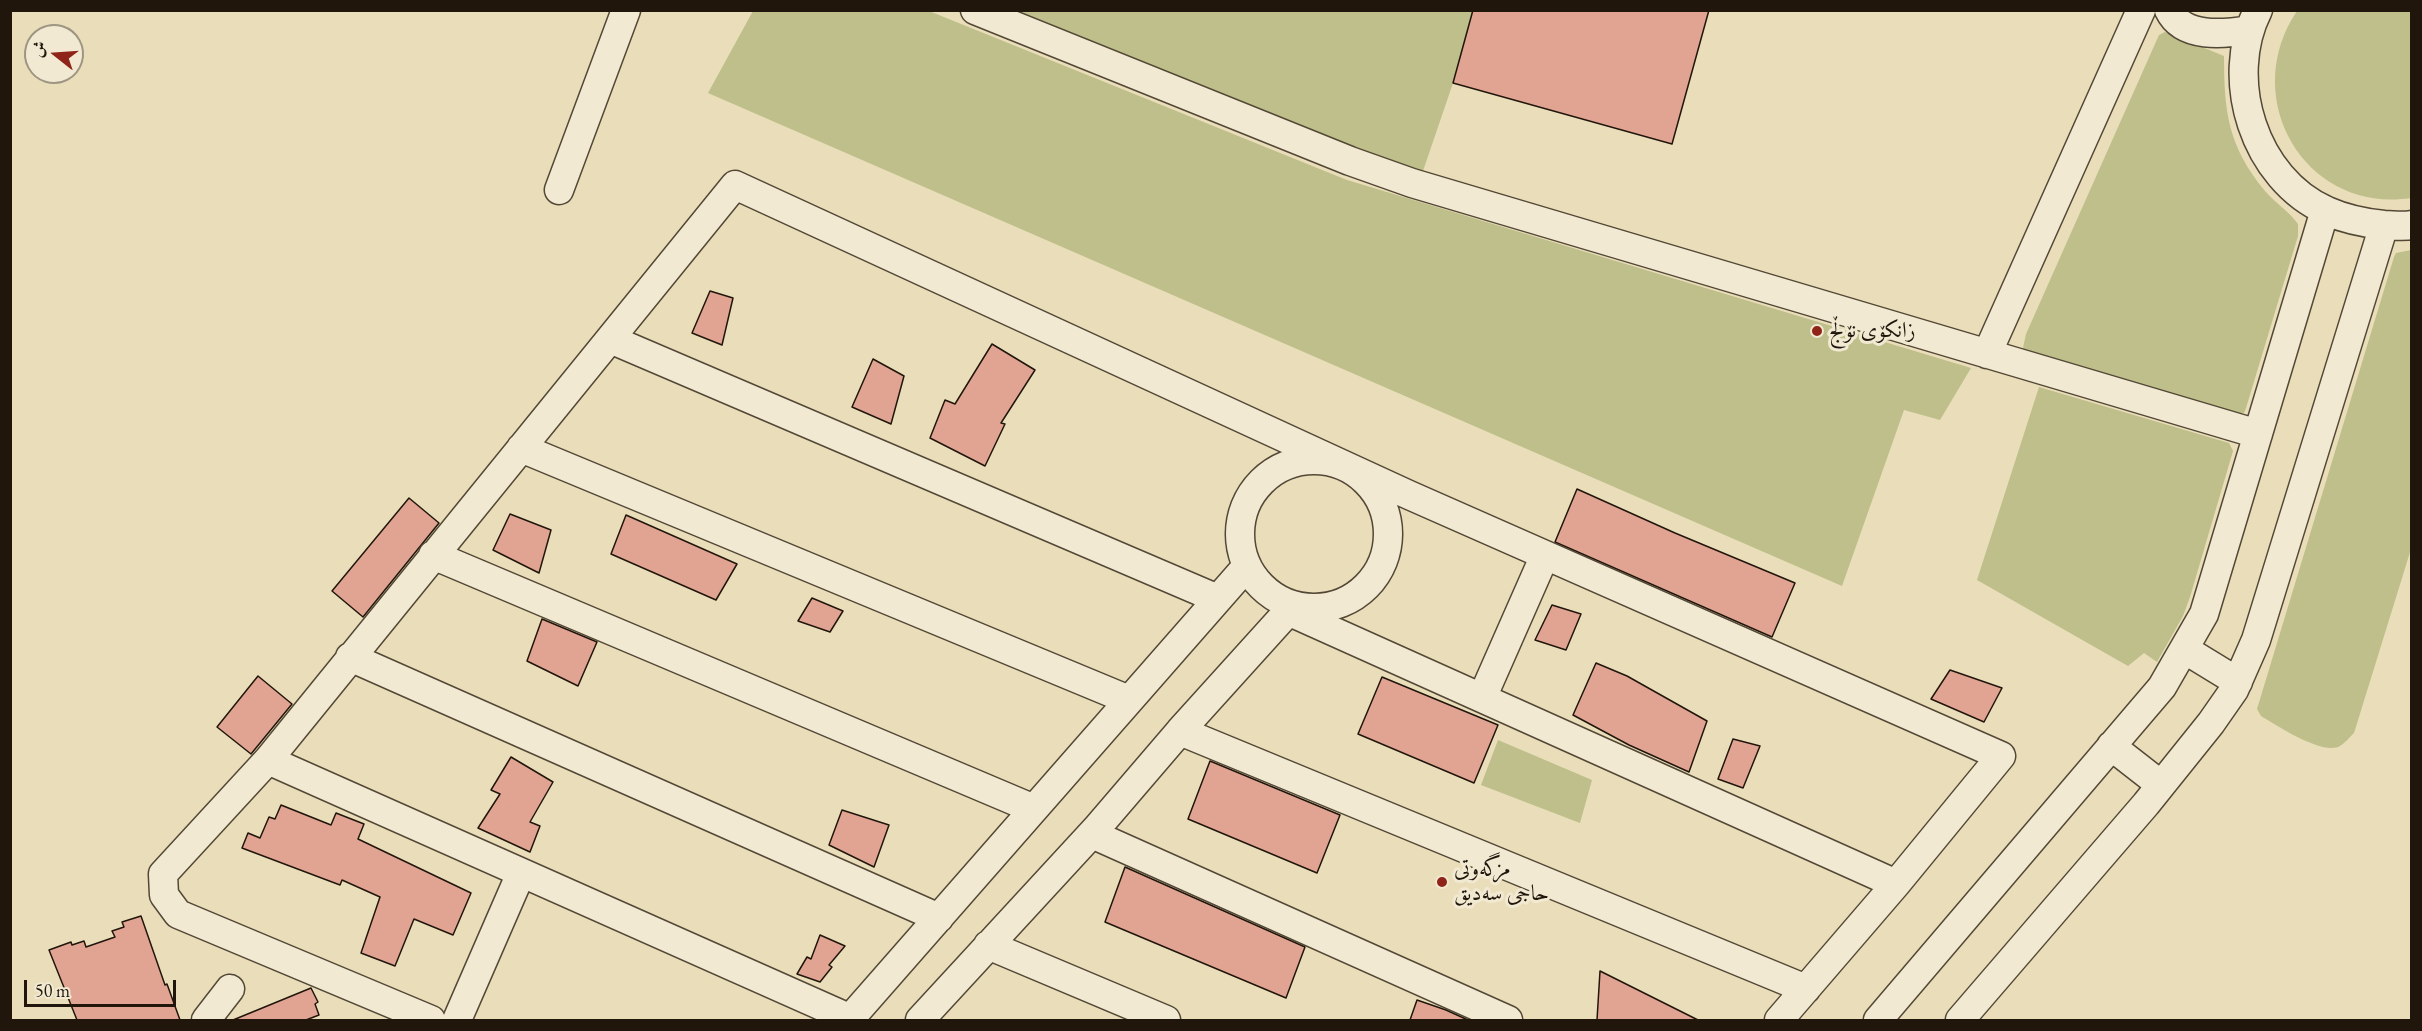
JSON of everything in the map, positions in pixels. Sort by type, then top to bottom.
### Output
[{"type":"street","points":[[559,190],[626,10]]},
{"type":"street","points":[[975,10],[1339,157],[1412,183],[2258,434]]},
{"type":"street","points":[[1987,354],[2141,10]]},
{"type":"street","points":[[2169,10],[2174,20],[2196,30],[2225,34],[2254,20]]},
{"type":"street","points":[[1960,1020],[2161,785],[2211,723],[2238,682],[2256,640],[2398,225],[2363,223],[2325,210],[2302,195],[2283,178],[2256,136],[2248,111],[2244,87],[2244,62],[2254,20]]},
{"type":"street","points":[[431,1020],[178,914],[165,895],[163,874],[268,760],[735,185],[1353,469],[2001,756],[1896,884],[1779,1020]]},
{"type":"street","points":[[1878,1020],[2162,687],[2204,614],[2325,210]]},
{"type":"street","points":[[610,339],[1218,599]]},
{"type":"street","points":[[521,448],[1129,700]]},
{"type":"street","points":[[1291,608],[1317,609],[1340,604],[1361,592],[1377,574],[1387,552],[1389,528],[1383,505],[1371,485],[1353,469],[1331,460],[1307,459],[1284,465],[1264,478],[1249,497],[1240,519],[1240,543],[1246,566],[1258,584],[1274,597],[1291,608],[1482,698],[1896,884]]},
{"type":"street","points":[[433,555],[1034,809]]},
{"type":"street","points":[[1482,698],[1545,555]]},
{"type":"street","points":[[268,760],[850,1020],[1246,566]]},
{"type":"street","points":[[920,1020],[1092,834],[1180,731],[1291,608]]},
{"type":"street","points":[[2184,649],[2238,682]]},
{"type":"street","points":[[350,657],[939,918]]},
{"type":"street","points":[[1180,731],[1806,989]]},
{"type":"street","points":[[2111,746],[2161,785]]},
{"type":"street","points":[[1092,834],[1508,1020]]},
{"type":"street","points":[[457,1020],[521,873]]},
{"type":"street","points":[[988,945],[1166,1020]]},
{"type":"street","points":[[206,1020],[230,989]]},
{"type":"green space","points":[[753,11],[929,11],[1347,180],[1971,368],[1940,420],[1904,410],[1842,586],[708,93]]},
{"type":"green space","points":[[1011,11],[1473,11],[1453,83],[1423,171],[1379,159]]},
{"type":"green space","points":[[2297,11],[2411,11],[2411,198],[2373,198],[2340,188],[2313,169],[2292,143],[2279,113],[2275,79],[2281,45]]},
{"type":"green space","points":[[2165,32],[2224,56],[2227,111],[2243,159],[2265,191],[2298,224],[2298,236],[2244,413],[2239,414],[2025,352],[2023,348],[2026,334],[2159,35]]},
{"type":"green space","points":[[2411,250],[2411,549],[2354,733],[2340,746],[2323,747],[2277,726],[2261,716],[2257,709],[2394,257],[2396,253]]},
{"type":"green space","points":[[2039,387],[2229,443],[2233,451],[2190,597],[2183,616],[2157,662],[2144,653],[2128,666],[1977,580]]},
{"type":"green space","points":[[1498,740],[1592,780],[1580,823],[1481,785]]},
{"type":"building","points":[[1473,10],[1709,10],[1672,144],[1453,83]]},
{"type":"building","points":[[710,291],[733,298],[722,345],[692,333]]},
{"type":"building","points":[[992,344],[1035,370],[1001,423],[1005,424],[985,466],[930,438],[945,400],[955,404]]},
{"type":"building","points":[[873,359],[904,376],[891,424],[852,407]]},
{"type":"building","points":[[1577,489],[1795,583],[1772,637],[1555,542]]},
{"type":"building","points":[[409,498],[439,523],[363,617],[332,591]]},
{"type":"building","points":[[510,514],[551,530],[539,573],[493,550]]},
{"type":"building","points":[[626,515],[737,564],[716,600],[611,554]]},
{"type":"building","points":[[812,598],[843,611],[830,632],[798,621]]},
{"type":"building","points":[[1552,605],[1581,614],[1566,650],[1535,640]]},
{"type":"building","points":[[542,619],[597,642],[578,686],[527,661]]},
{"type":"building","points":[[1596,663],[1627,676],[1707,721],[1689,772],[1629,745],[1573,715]]},
{"type":"building","points":[[1950,670],[2002,688],[1984,722],[1931,699]]},
{"type":"building","points":[[258,676],[292,704],[251,754],[217,727]]},
{"type":"building","points":[[1382,677],[1498,725],[1474,783],[1358,734]]},
{"type":"building","points":[[1733,739],[1760,746],[1743,788],[1718,779]]},
{"type":"building","points":[[511,757],[553,782],[530,822],[540,826],[530,852],[478,828],[500,794],[491,790]]},
{"type":"building","points":[[1210,761],[1340,815],[1317,873],[1188,819]]},
{"type":"building","points":[[281,805],[331,825],[336,813],[364,824],[358,839],[471,893],[453,935],[414,919],[395,966],[361,953],[380,897],[342,880],[340,885],[242,848],[248,833],[260,838],[269,817],[275,819]]},
{"type":"building","points":[[842,810],[889,825],[874,867],[829,845]]},
{"type":"building","points":[[1125,867],[1305,947],[1286,998],[1105,922]]},
{"type":"building","points":[[141,916],[180,1020],[77,1020],[49,950],[71,942],[72,945],[84,941],[86,947],[115,937],[112,931],[124,927],[122,922]]},
{"type":"building","points":[[820,935],[845,946],[829,965],[832,967],[820,982],[797,974],[807,957],[811,959]]},
{"type":"building","points":[[1600,971],[1698,1020],[1597,1020]]},
{"type":"building","points":[[311,988],[318,1002],[315,1004],[319,1015],[306,1020],[233,1020]]},
{"type":"building","points":[[1417,1000],[1446,1010],[1468,1020],[1410,1020]]},
{"type":"place","name":"زانکۆی نۆڵج","points":[[1817,331]]},
{"type":"place","name":"مزگەوتی حاجی سەدیق","points":[[1442,882]]}]
